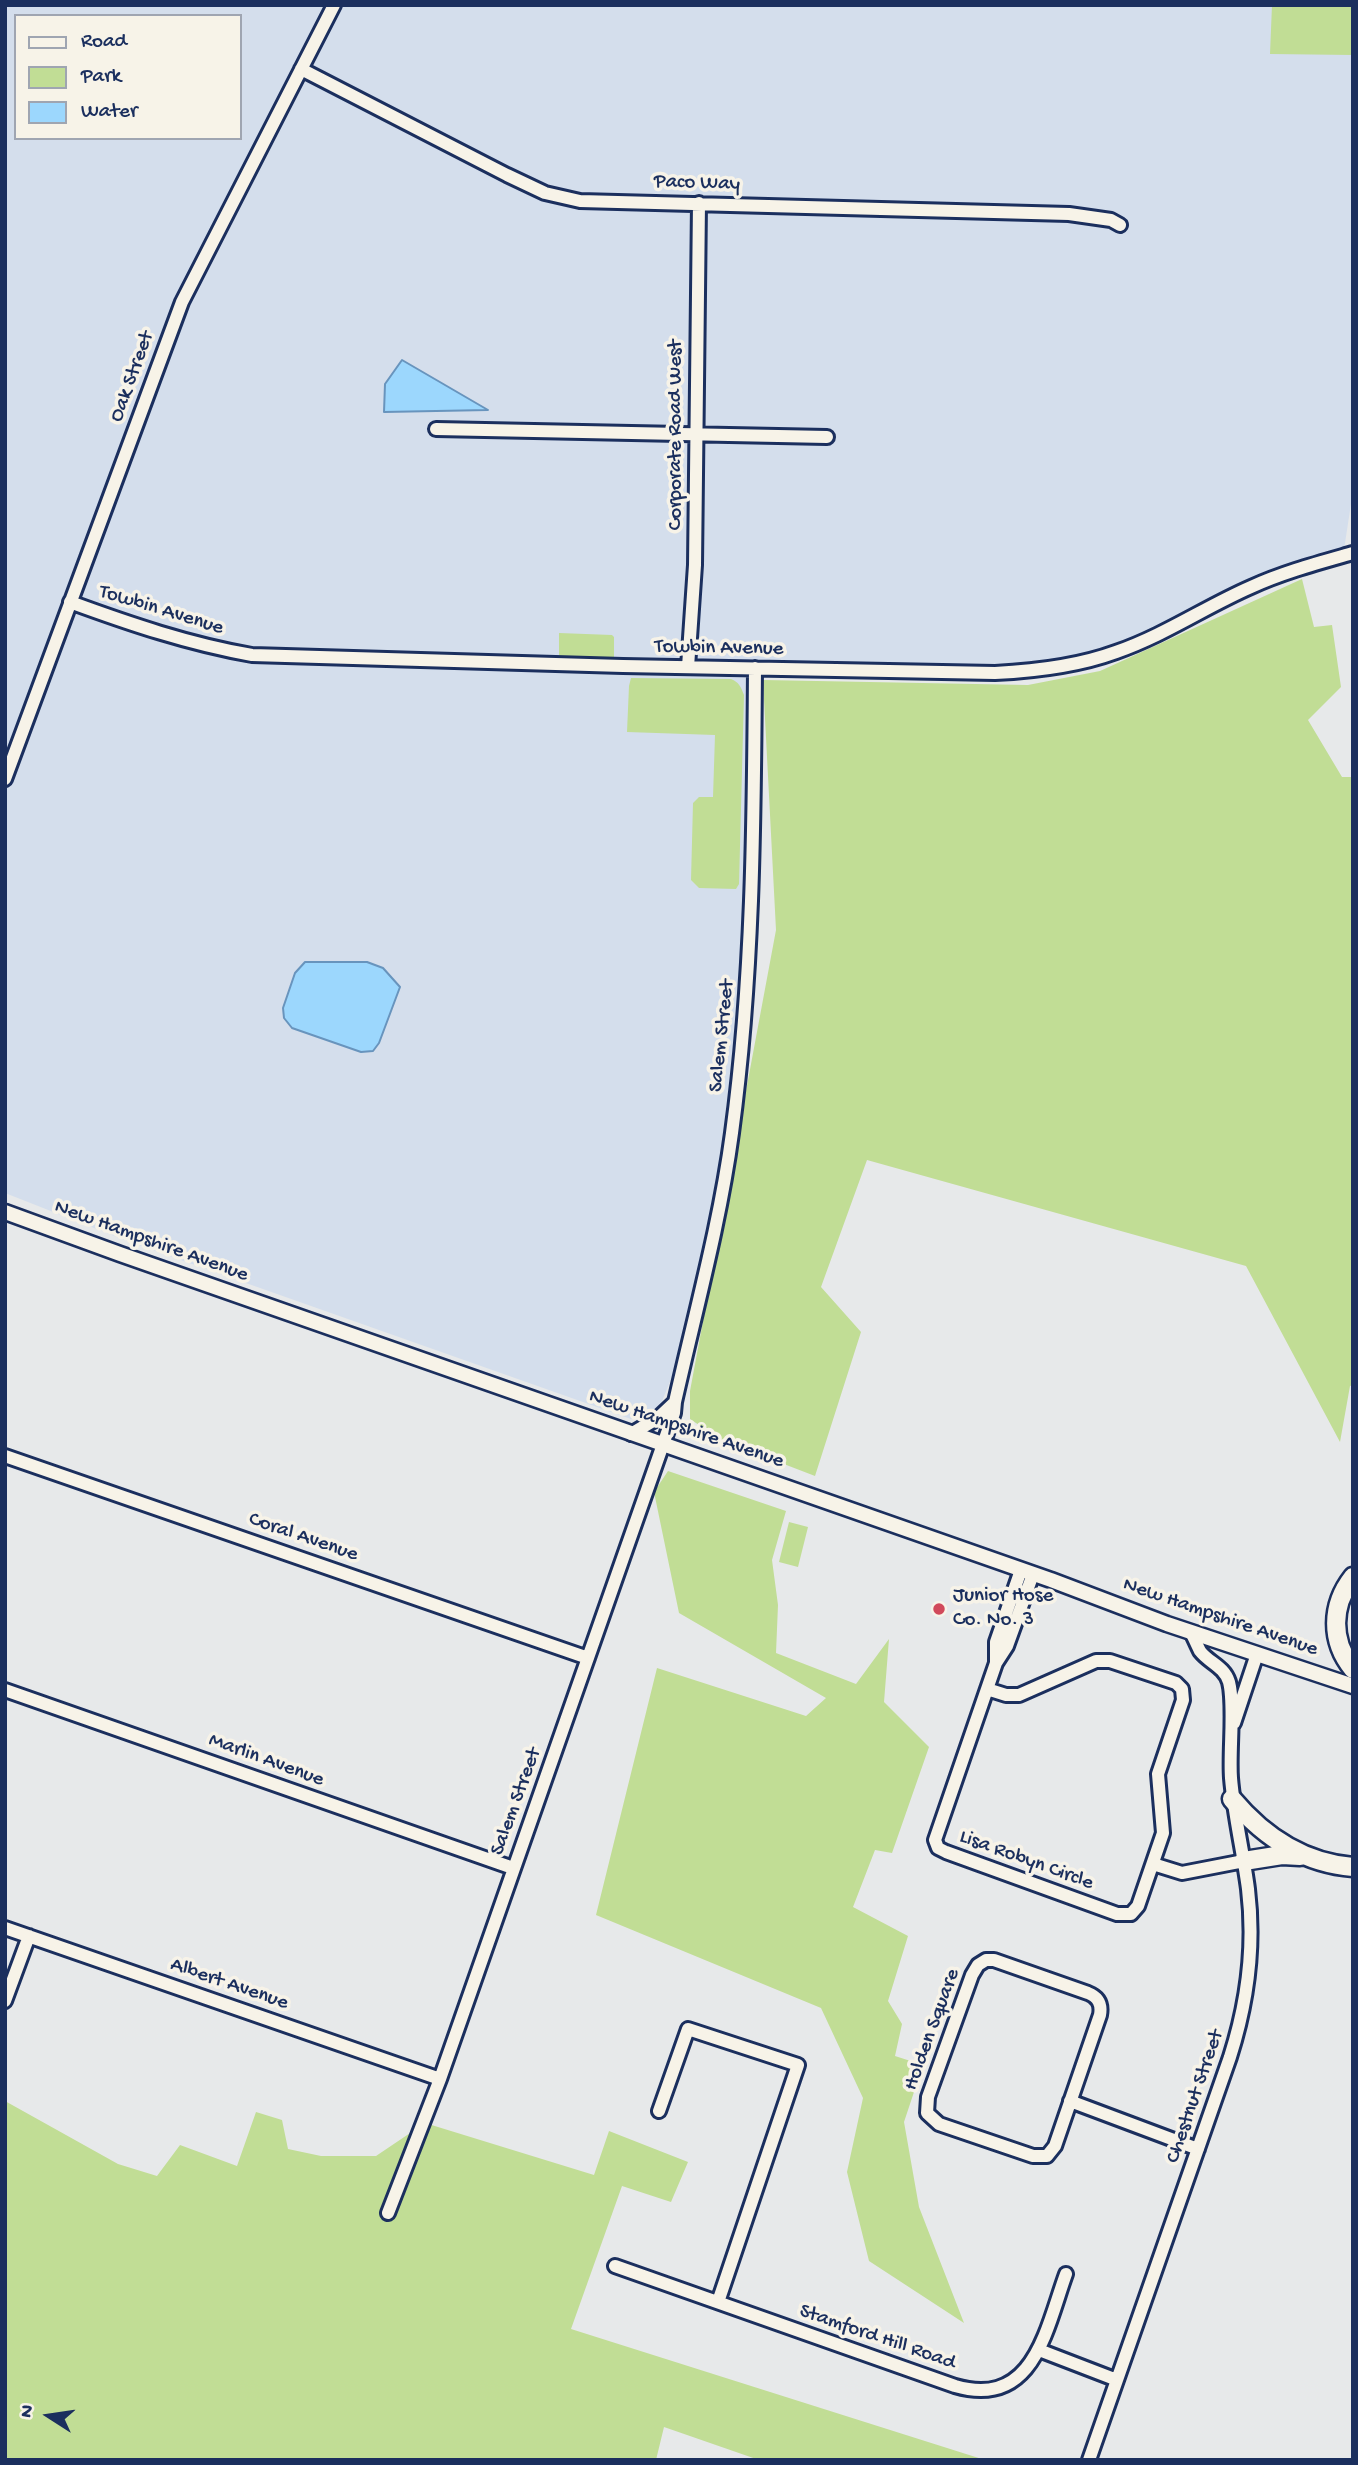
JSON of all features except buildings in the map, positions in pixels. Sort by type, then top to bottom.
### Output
[{"type":"highway","points":[[1353,1577],[1344,1589],[1336,1616],[1338,1643],[1353,1669]]},
{"type":"highway","points":[[1233,1799],[1250,1820],[1269,1837],[1307,1856],[1353,1867]]},
{"type":"highway","points":[[1244,1861],[1282,1855],[1307,1856]]},
{"type":"main road","name":"New Hampshire Avenue","points":[[5,1212],[1191,1632],[1353,1686]]},
{"type":"street","name":"Oak Street","points":[[5,779],[182,302],[334,5]]},
{"type":"street","name":"Paco Way","points":[[301,69],[545,193],[599,202],[1069,214],[1111,220],[1120,225]]},
{"type":"street","name":"Corporate Road West","points":[[688,667],[695,565],[699,203]]},
{"type":"street","points":[[436,429],[827,437]]},
{"type":"street","name":"Towbin Avenue","points":[[70,603],[162,635],[252,655],[995,673],[1064,666],[1114,653],[1166,632],[1249,587],[1289,571],[1353,553]]},
{"type":"street","name":"Salem Street","points":[[388,2213],[440,2079],[674,1413],[674,1402],[717,1214],[732,1135],[746,1010],[754,849],[755,668]]},
{"type":"street","points":[[631,1434],[658,1418],[674,1402]]},
{"type":"street","name":"Coral Avenue","points":[[5,1456],[588,1658]]},
{"type":"street","name":"Lisa Robyn Circle","points":[[987,1689],[1006,1695],[1019,1695],[1093,1662],[1110,1661],[1181,1687],[1184,1696],[1158,1774],[1164,1833],[1134,1912],[1126,1915],[938,1848],[934,1840],[996,1663],[1007,1646],[1027,1572]]},
{"type":"street","name":"Chestnut Street","points":[[1089,2460],[1238,2032],[1248,1988],[1251,1936],[1244,1861],[1233,1799],[1230,1689],[1223,1669],[1201,1652],[1191,1632]]},
{"type":"street","name":"Chestnut Street","points":[[1230,1733],[1257,1654]]},
{"type":"street","name":"Marlin Avenue","points":[[5,1690],[513,1868]]},
{"type":"street","points":[[1153,1864],[1182,1873],[1244,1861]]},
{"type":"street","name":"Albert Avenue","points":[[5,1928],[440,2079]]},
{"type":"street","points":[[5,2001],[29,1936]]},
{"type":"street","name":"Holden Square","points":[[994,1960],[1088,1993],[1098,1999],[1100,2015],[1070,2101],[1053,2150],[1043,2157],[939,2124],[930,2117],[926,2106],[928,2097],[972,1975],[981,1962],[994,1960]]},
{"type":"street","points":[[659,2111],[688,2029],[798,2065],[718,2302]]},
{"type":"street","points":[[1070,2101],[1198,2149]]},
{"type":"street","name":"Stamford Hill Road","points":[[615,2266],[955,2386],[973,2390],[990,2390],[1012,2382],[1024,2373],[1039,2350],[1066,2274]]},
{"type":"street","points":[[1039,2350],[1117,2380]]},
{"type":"shaded area","points":[[5,5],[1353,5],[1353,491],[1343,556],[1289,571],[1166,632],[1032,671],[755,668],[754,849],[732,1135],[690,1333],[660,1406],[649,1416],[631,1419],[127,1241],[5,1193]]},
{"type":"green space","points":[[1272,5],[1353,5],[1353,55],[1270,54]]},
{"type":"green space","points":[[1302,579],[1314,627],[1332,625],[1341,687],[1308,720],[1342,777],[1353,777],[1353,1385],[1350,1386],[1340,1442],[1246,1266],[867,1160],[821,1287],[861,1332],[815,1476],[711,1436],[711,1433],[690,1419],[690,1391],[776,930],[763,680],[1028,685],[1100,671]]},
{"type":"green space","points":[[559,633],[612,635],[614,658],[559,657]]},
{"type":"green space","points":[[631,678],[731,679],[741,687],[744,695],[739,884],[736,889],[699,888],[691,880],[693,803],[699,797],[713,797],[715,735],[627,732]]},
{"type":"green space","points":[[668,1471],[786,1511],[772,1560],[778,1605],[776,1653],[856,1684],[889,1639],[884,1702],[929,1747],[892,1853],[875,1850],[853,1907],[908,1936],[888,2001],[902,2024],[895,2056],[923,2065],[904,2122],[919,2207],[964,2323],[869,2261],[847,2172],[863,2098],[821,2008],[596,1915],[657,1668],[806,1716],[826,1698],[679,1613],[654,1492]]},
{"type":"green space","points":[[789,1522],[808,1527],[798,1567],[779,1562]]},
{"type":"green space","points":[[5,2101],[118,2164],[157,2176],[180,2145],[237,2166],[256,2112],[282,2120],[288,2149],[321,2156],[376,2156],[425,2123],[594,2175],[609,2131],[688,2162],[671,2202],[622,2186],[571,2329],[985,2460],[759,2460],[664,2427],[656,2460],[5,2460]]},
{"type":"water","points":[[402,360],[488,410],[384,412],[385,384]]},
{"type":"water","points":[[305,962],[367,962],[383,968],[400,987],[379,1043],[373,1051],[361,1052],[292,1028],[284,1018],[283,1008],[295,973]]},
{"type":"place","name":"Junior Hose Co. No. 3","points":[[939,1609]]}]
